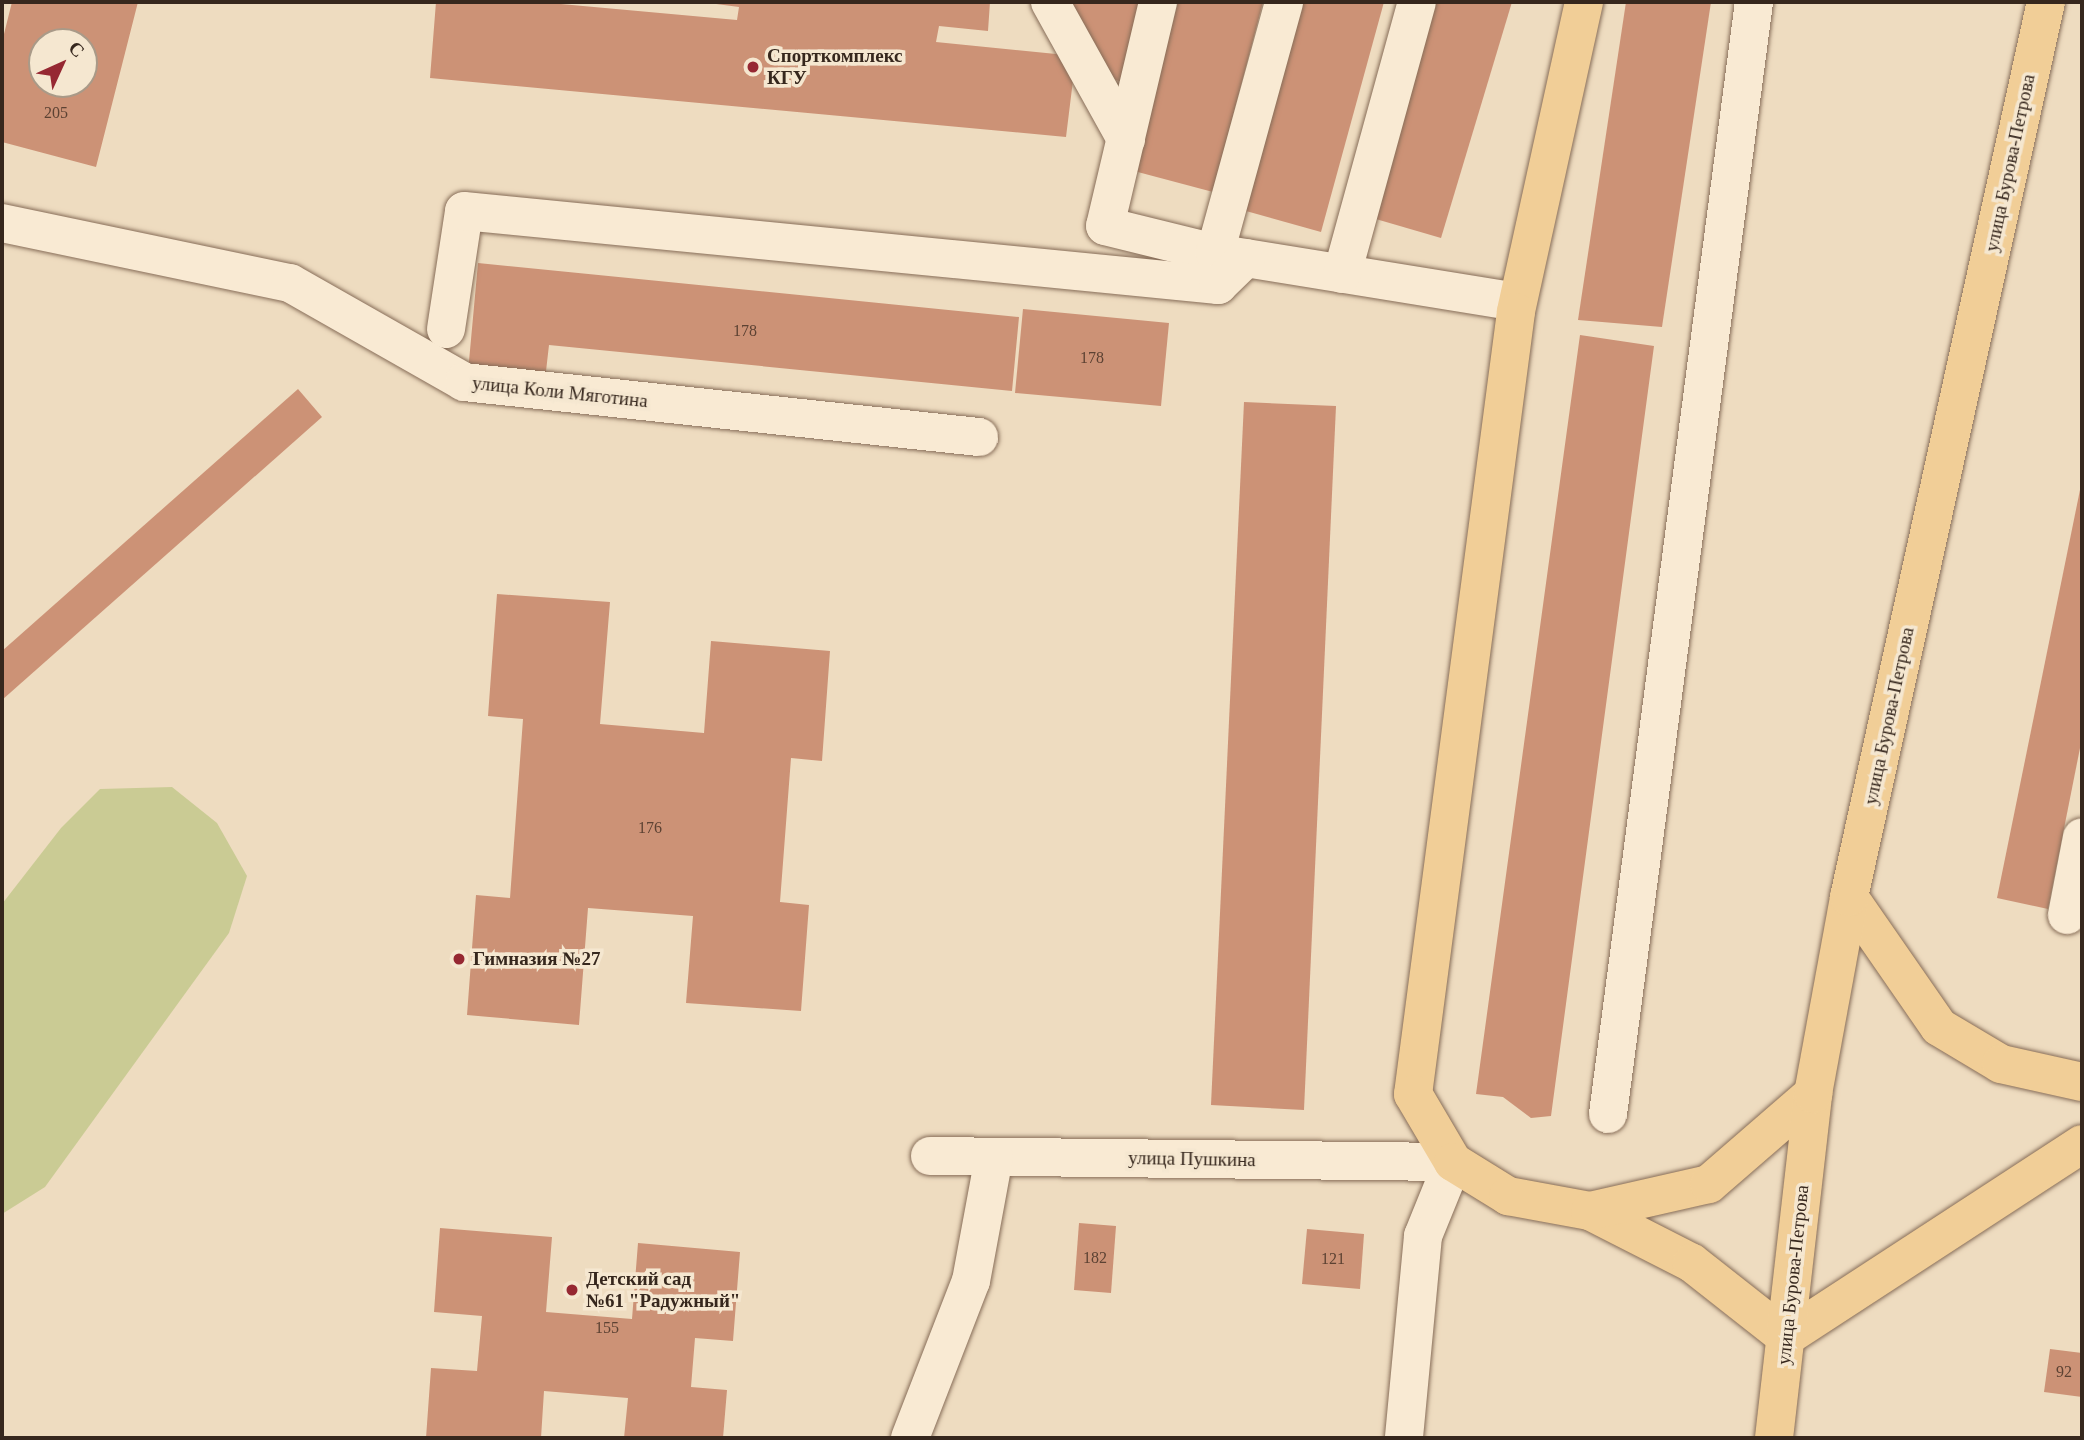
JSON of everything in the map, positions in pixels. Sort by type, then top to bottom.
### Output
[{"type":"main road","points":[[1584,2],[1517,302],[1413,1094],[1453,1162],[1508,1196],[1590,1211],[1692,1264],[1786,1337],[2082,1144]]},
{"type":"main road","name":"улица Бурова-Петрова","points":[[1774,1438],[1813,1094],[1849,897],[2046,2]]},
{"type":"main road","points":[[1849,897],[1939,1027],[2001,1064],[2082,1082]]},
{"type":"main road","points":[[1590,1211],[1709,1184],[1813,1094]]},
{"type":"street","points":[[1050,2],[1126,139]]},
{"type":"street","points":[[1158,2],[1105,226],[1230,256],[1517,302]]},
{"type":"street","points":[[446,330],[464,211],[1218,285],[1230,256],[1284,2]]},
{"type":"street","points":[[1342,274],[1417,2]]},
{"type":"street","points":[[1608,1114],[1754,2]]},
{"type":"street","name":"улица Коли Мяготина","points":[[2,223],[290,283],[464,382],[979,437]]},
{"type":"street","points":[[2067,915],[2082,837]]},
{"type":"street","name":"улица Пушкина","points":[[930,1156],[1453,1162]]},
{"type":"street","points":[[910,1438],[971,1281],[994,1157]]},
{"type":"street","points":[[1404,1438],[1423,1236],[1453,1162]]},
{"type":"green space","points":[[172,787],[217,823],[247,876],[229,933],[45,1187],[2,1214],[2,904],[61,828],[100,789]]},
{"type":"building","points":[[12,2],[138,2],[96,167],[2,142],[2,42]]},
{"type":"building","name":"Спорткомплекс КГУ","points":[[436,2],[539,2],[737,20],[739,7],[701,2],[990,2],[988,31],[939,26],[936,42],[1076,56],[1066,137],[430,78]]},
{"type":"building","points":[[1059,2],[1142,2],[1123,82],[1112,79]]},
{"type":"building","points":[[1178,2],[1263,2],[1213,192],[1134,171]]},
{"type":"building","points":[[1303,2],[1384,2],[1321,232],[1246,211]]},
{"type":"building","points":[[1434,2],[1512,2],[1441,238],[1369,217]]},
{"type":"building","points":[[1626,2],[1711,2],[1662,327],[1578,320]]},
{"type":"building","points":[[478,263],[1019,317],[1012,391],[549,345],[545,380],[468,372]]},
{"type":"building","points":[[1023,309],[1169,323],[1161,406],[1015,393]]},
{"type":"building","points":[[1580,335],[1654,346],[1551,1116],[1531,1118],[1503,1097],[1476,1094]]},
{"type":"building","points":[[298,389],[322,417],[2,700],[2,651]]},
{"type":"building","points":[[1244,402],[1336,406],[1304,1110],[1211,1105]]},
{"type":"building","points":[[2081,485],[2082,738],[2048,909],[1997,898]]},
{"type":"building","points":[[497,594],[610,602],[600,724],[704,733],[711,641],[830,651],[822,761],[791,758],[780,902],[809,905],[801,1011],[686,1003],[693,916],[588,908],[579,1025],[467,1015],[476,895],[510,898],[523,719],[488,716]]},
{"type":"building","points":[[1079,1223],[1116,1226],[1111,1293],[1074,1290]]},
{"type":"building","points":[[440,1228],[552,1237],[546,1312],[632,1319],[638,1243],[740,1252],[733,1341],[695,1338],[691,1387],[727,1390],[723,1438],[624,1438],[628,1398],[544,1391],[541,1438],[426,1438],[431,1368],[477,1371],[482,1316],[434,1312]]},
{"type":"building","points":[[1307,1229],[1364,1234],[1360,1289],[1302,1284]]},
{"type":"building","points":[[2050,1349],[2082,1353],[2082,1397],[2044,1392]]},
{"type":"place","name":"Спорткомплекс КГУ","points":[[753,67]]},
{"type":"place","name":"Гимназия №27","points":[[459,959]]},
{"type":"place","name":"Детский сад №61 \"Радужный\"","points":[[572,1290]]}]
